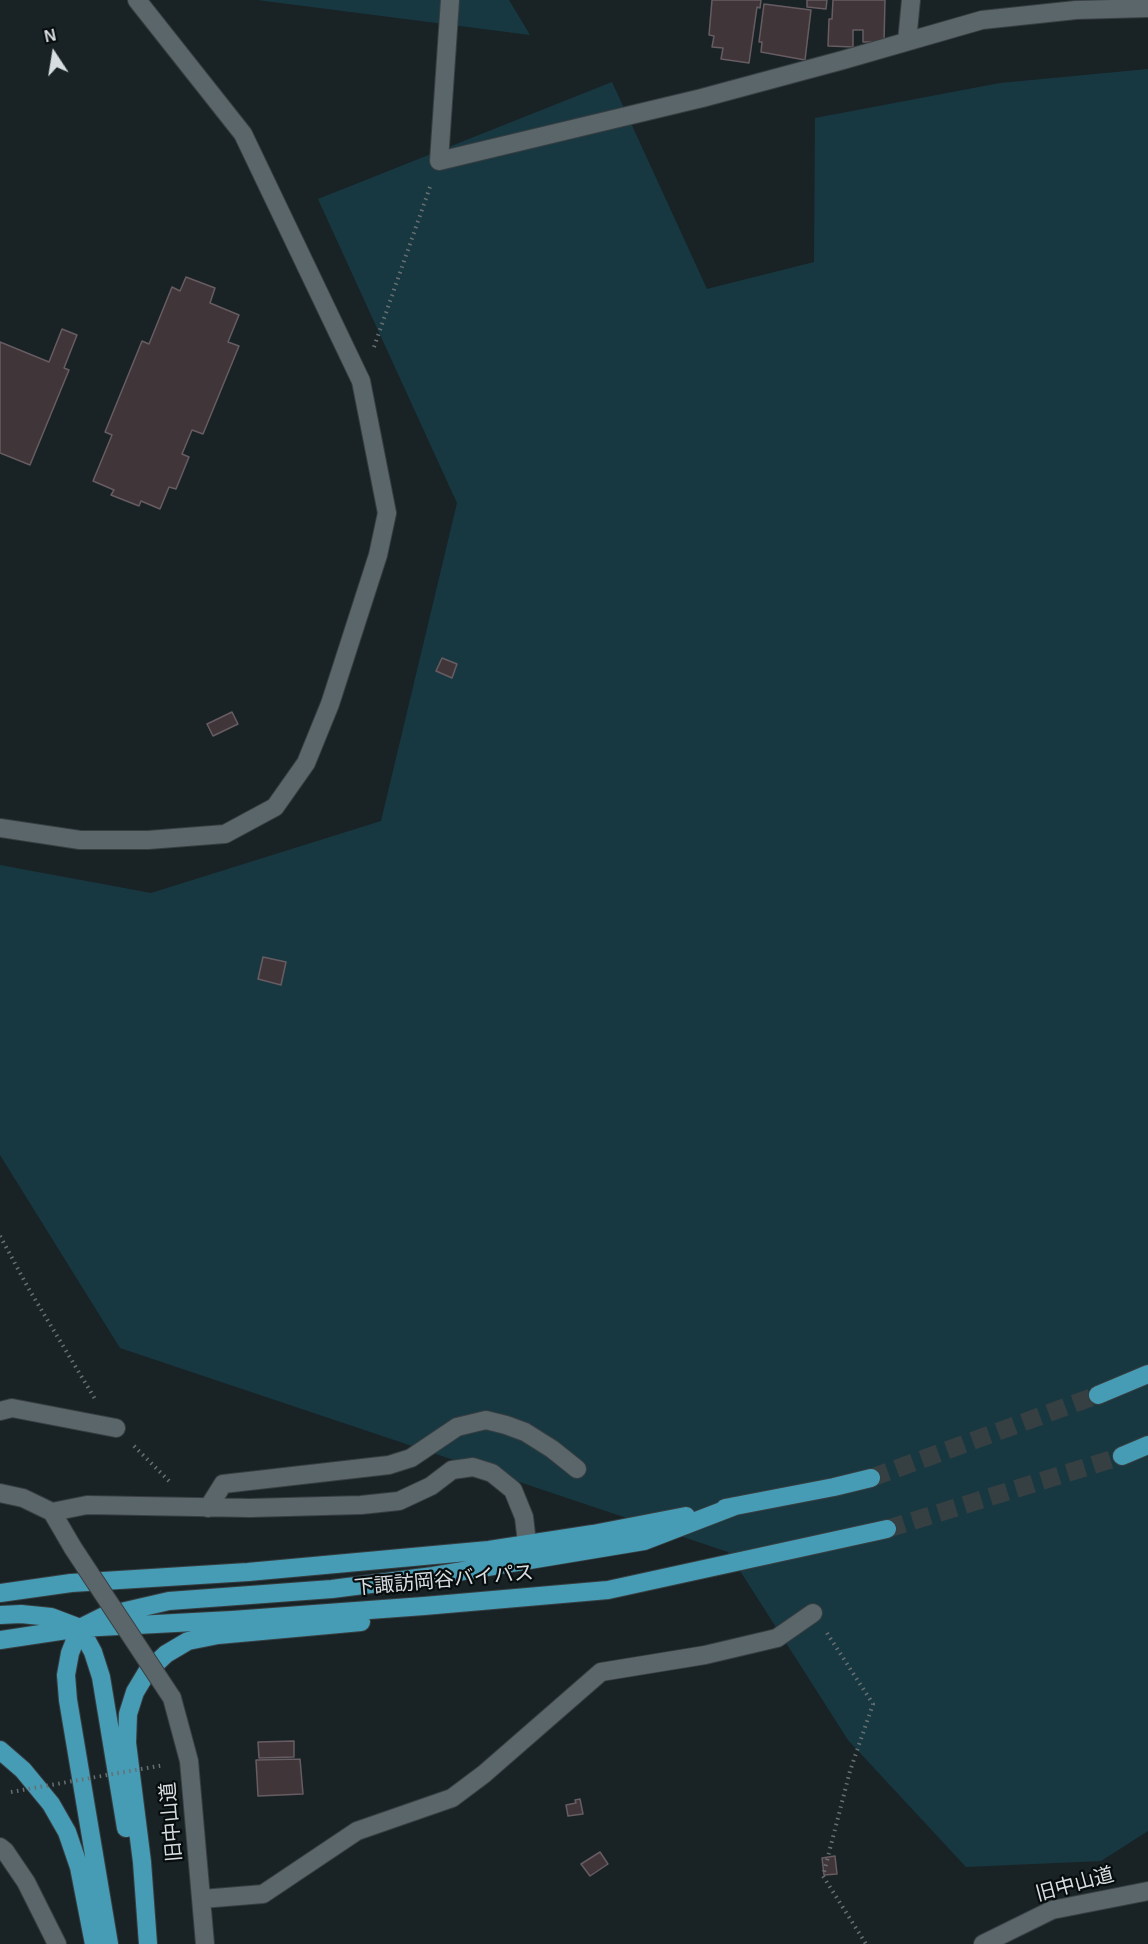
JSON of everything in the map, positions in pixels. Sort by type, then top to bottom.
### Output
[{"type":"highway","points":[[1098,1395],[1148,1374]]},
{"type":"highway","points":[[1122,1456],[1148,1445]]},
{"type":"highway","name":"下諏訪岡谷バイパス","points":[[0,1593],[71,1583],[248,1572],[489,1550],[593,1534],[871,1478]]},
{"type":"highway","points":[[110,1944],[68,1700],[66,1675],[70,1653],[80,1628],[104,1616],[169,1601],[332,1589],[433,1576],[644,1541],[735,1506]]},
{"type":"highway","name":"下諏訪岡谷バイパス","points":[[0,1640],[80,1628],[232,1620],[608,1590],[887,1529]]},
{"type":"highway","points":[[147,1944],[142,1862],[127,1743],[128,1714],[135,1692],[147,1672],[166,1654],[188,1641],[218,1635],[356,1623],[424,1606]]},
{"type":"highway","points":[[0,1615],[21,1614],[51,1617],[80,1628],[93,1652],[101,1677],[147,1944]]},
{"type":"highway","points":[[0,1750],[23,1770],[51,1803],[67,1832],[79,1867],[94,1944]]},
{"type":"street","points":[[0,828],[80,840],[148,840],[225,834],[275,807],[306,763],[330,704],[378,555],[387,513],[361,381],[243,134],[137,0]]},
{"type":"street","points":[[450,0],[439,161],[702,98],[982,20],[1076,10],[1148,8]]},
{"type":"street","points":[[906,41],[911,0]]},
{"type":"street","points":[[0,1412],[12,1408],[116,1428]]},
{"type":"street","points":[[201,1507],[223,1484],[389,1465],[411,1458],[457,1427],[486,1420],[525,1432],[577,1468]]},
{"type":"street","points":[[0,1493],[23,1498],[52,1512],[87,1505],[250,1508],[361,1505],[399,1502],[431,1486],[452,1470],[473,1467],[492,1473],[513,1490],[524,1517],[527,1543]]},
{"type":"street","name":"旧中山道","points":[[52,1512],[73,1548],[172,1698],[189,1761],[205,1944]]},
{"type":"street","points":[[202,1899],[263,1894],[357,1831],[452,1798],[484,1774],[602,1672],[705,1655],[777,1638],[813,1613]]},
{"type":"street","points":[[0,1847],[26,1882],[57,1944]]},
{"type":"street","name":"旧中山道","points":[[983,1944],[1052,1910],[1148,1891]]},
{"type":"path","points":[[361,381],[439,161]]},
{"type":"path","points":[[0,1236],[30,1291],[106,1417],[201,1507]]},
{"type":"path","points":[[813,1613],[873,1704],[850,1771],[823,1876],[866,1944]]},
{"type":"path","points":[[11,1792],[164,1765]]},
{"type":"shaded area","points":[[257,0],[509,0],[530,35]]},
{"type":"shaded area","points":[[1148,69],[1148,1831],[1101,1861],[966,1867],[848,1740],[728,1552],[120,1348],[0,1155],[0,865],[151,893],[381,821],[457,503],[318,199],[612,82],[707,289],[814,262],[815,118],[1000,83]]},
{"type":"building","points":[[712,0],[761,0],[760,8],[757,7],[749,63],[721,59],[723,48],[712,47],[714,36],[709,35]]},
{"type":"building","points":[[807,0],[827,0],[826,9],[807,7]]},
{"type":"building","points":[[833,0],[885,0],[884,42],[863,42],[863,30],[853,30],[853,47],[828,46],[829,19],[832,19]]},
{"type":"building","points":[[764,4],[811,10],[805,60],[761,52],[762,42],[759,42]]},
{"type":"building","points":[[186,277],[215,288],[210,303],[239,315],[228,342],[239,346],[203,434],[192,430],[182,454],[189,457],[176,489],[169,487],[160,509],[141,501],[139,506],[111,495],[114,490],[93,481],[112,435],[105,432],[142,341],[149,344],[172,287],[180,291]]},
{"type":"building","points":[[62,329],[77,335],[64,368],[69,370],[30,465],[0,453],[0,342],[49,362]]},
{"type":"building","points":[[442,658],[457,664],[452,678],[436,671]]},
{"type":"building","points":[[232,712],[238,724],[213,736],[207,724]]},
{"type":"building","points":[[263,957],[286,962],[281,985],[258,979]]},
{"type":"building","points":[[294,1741],[294,1757],[259,1758],[258,1742]]},
{"type":"building","points":[[300,1759],[303,1794],[258,1796],[256,1760]]},
{"type":"building","points":[[580,1799],[583,1814],[568,1816],[566,1805],[576,1803],[575,1800]]},
{"type":"building","points":[[600,1852],[608,1864],[590,1876],[581,1864]]},
{"type":"building","points":[[835,1856],[837,1874],[824,1875],[822,1858]]},
{"type":"tunnel","points":[[871,1478],[1098,1395]]},
{"type":"tunnel","points":[[887,1529],[1122,1456]]}]
